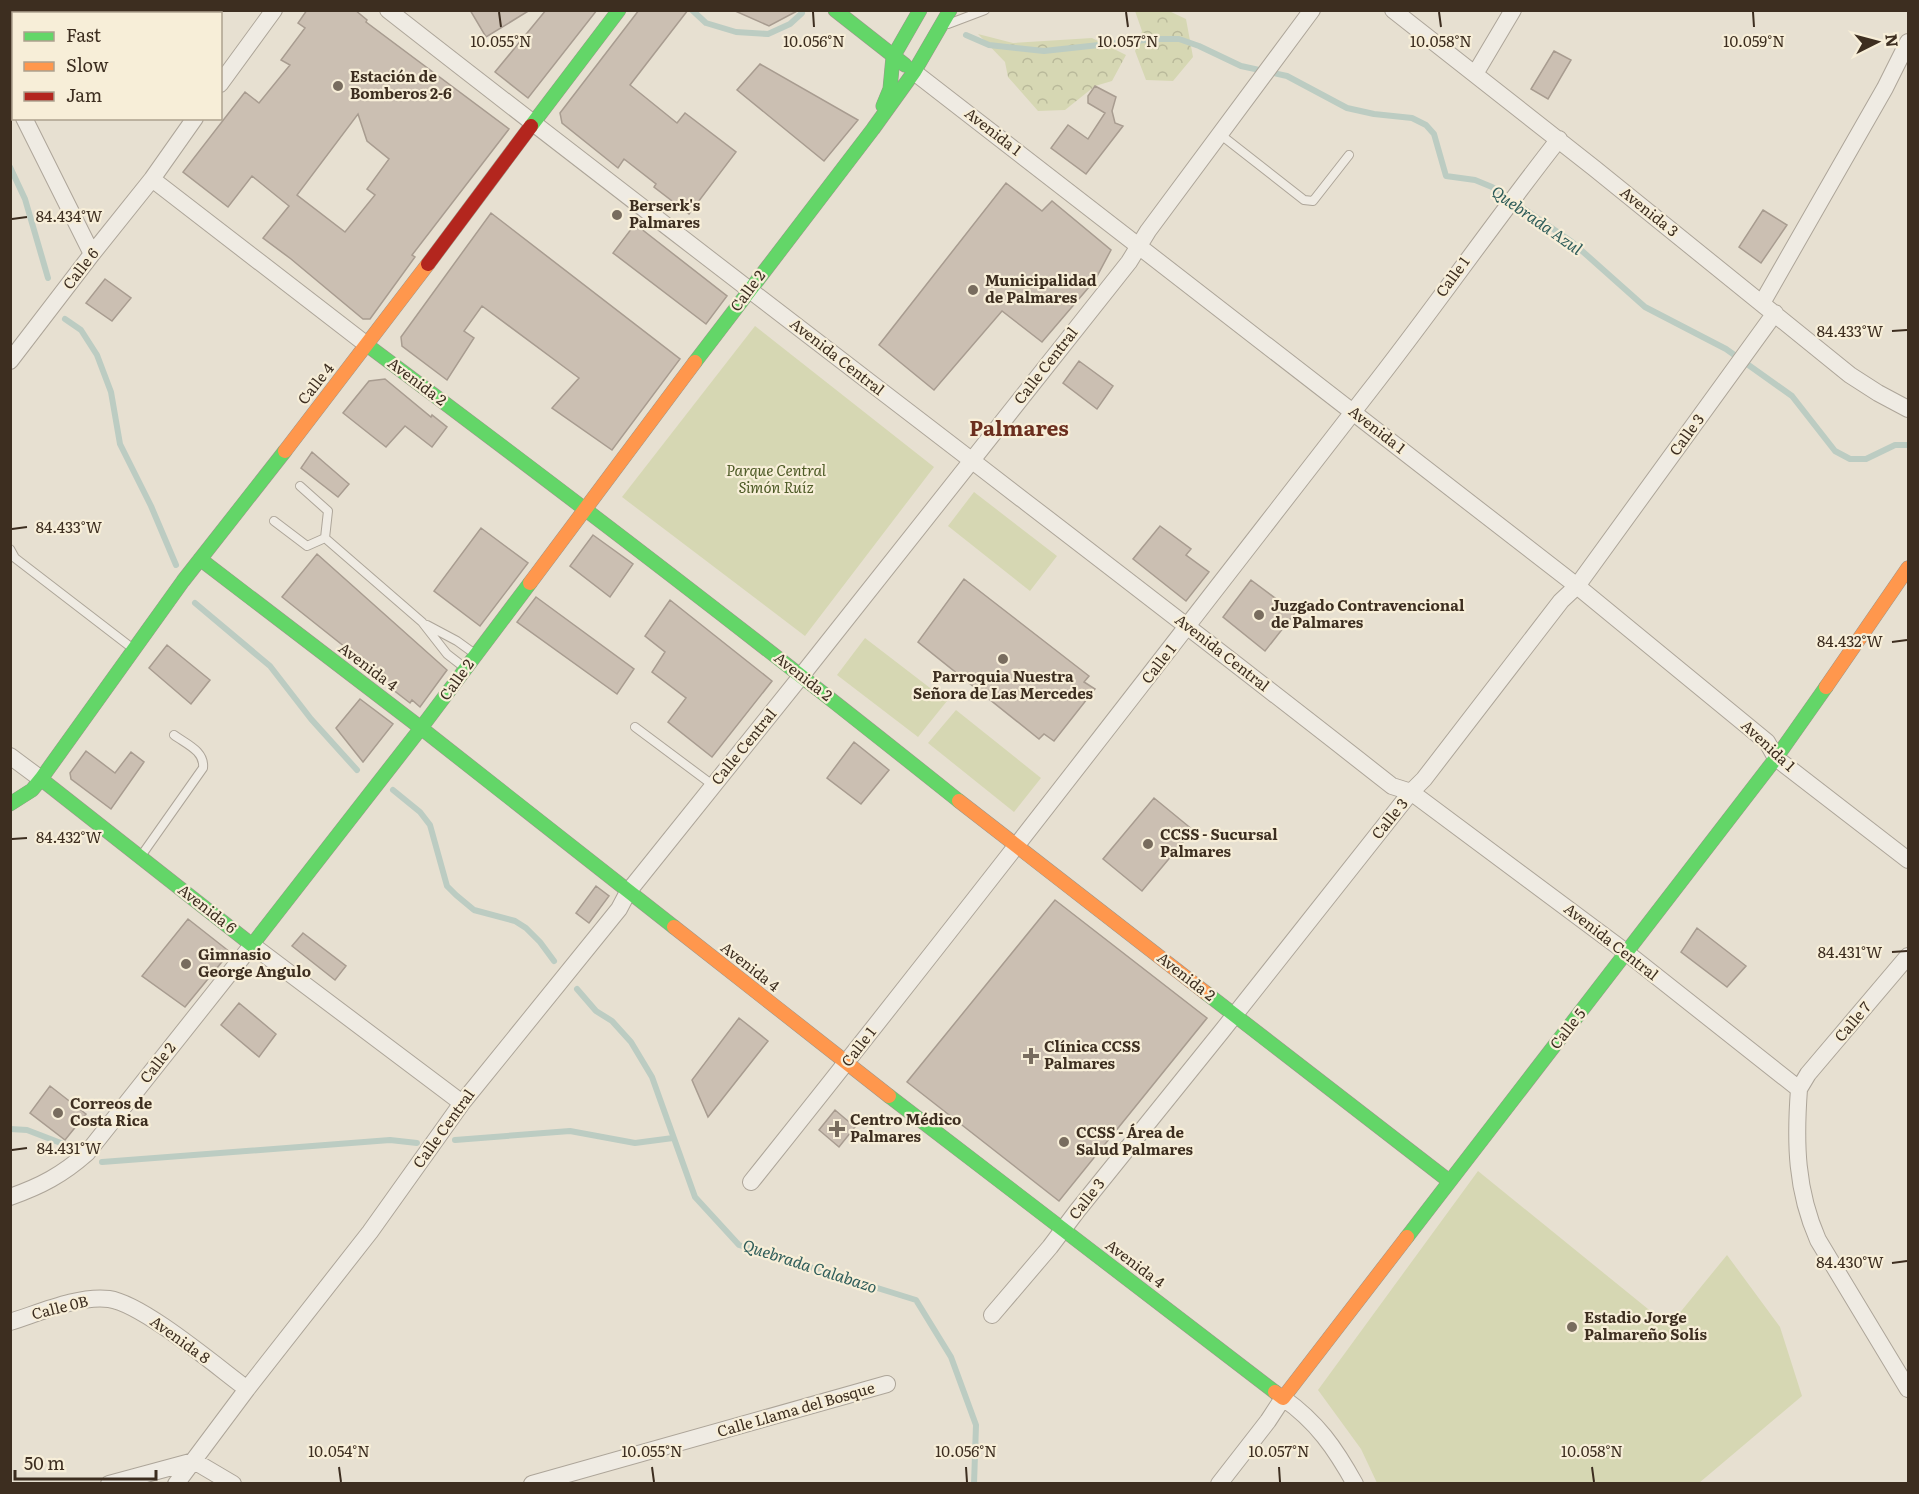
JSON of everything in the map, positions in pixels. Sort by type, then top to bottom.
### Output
[{"type":"main road","name":"Calle 4","points":[[10,804],[32,790],[41,779],[200,559],[367,345],[619,10]]},
{"type":"main road","name":"Avenida 1","points":[[835,10],[914,72]]},
{"type":"main road","name":"Calle 2","points":[[873,129],[890,89],[893,57],[920,10]]},
{"type":"main road","name":"Calle 2","points":[[252,945],[421,728],[749,290],[873,129],[914,72],[950,10]]},
{"type":"main road","name":"Avenida 2","points":[[367,345],[586,508],[802,675],[1017,847],[1449,1181]]},
{"type":"main road","name":"Avenida 4","points":[[200,559],[421,728],[846,1063],[1283,1398]]},
{"type":"main road","name":"Calle 5","points":[[1283,1398],[1776,758],[1908,568]]},
{"type":"main road","name":"Avenida 6","points":[[41,779],[252,945]]},
{"type":"street","points":[[222,81],[274,10]]},
{"type":"street","name":"Avenida Central","points":[[388,10],[970,461],[1188,626],[1392,786],[1411,792],[1627,953],[1799,1089]]},
{"type":"street","name":"Calle Central","points":[[176,1484],[370,1232],[462,1103],[619,909],[628,892],[1139,247],[1148,231],[1312,10]]},
{"type":"street","name":"Avenida 3","points":[[1393,10],[1769,308],[1850,375],[1908,409]]},
{"type":"street","points":[[1475,74],[1513,10]]},
{"type":"street","name":"Calle 3","points":[[992,1315],[1064,1230],[1411,792],[1424,779],[1561,601],[1577,586],[1730,375],[1752,343],[1908,42]]},
{"type":"street","name":"Avenida 1","points":[[914,72],[1577,586],[1767,742],[1776,758],[1908,860]]},
{"type":"street","points":[[25,120],[92,254]]},
{"type":"street","name":"Calle 6","points":[[10,361],[152,179],[194,120]]},
{"type":"street","name":"Calle 1","points":[[751,1182],[1017,847],[1353,412],[1498,216],[1558,140]]},
{"type":"street","name":"Avenida 2","points":[[152,179],[367,345]]},
{"type":"street","name":"Avenida 6","points":[[10,756],[41,779]]},
{"type":"street","name":"Avenida 6","points":[[252,945],[462,1103]]},
{"type":"street","name":"Calle 2","points":[[10,1197],[43,1185],[68,1170],[87,1153],[252,945]]},
{"type":"street","name":"Calle 7","points":[[1799,1089],[1808,1074],[1908,956]]},
{"type":"street","points":[[1799,1089],[1796,1132],[1801,1189],[1807,1216],[1818,1240],[1908,1389]]},
{"type":"street","name":"Avenida 8","points":[[109,1299],[152,1319],[247,1389]]},
{"type":"street","name":"Calle 0B","points":[[10,1322],[75,1302],[109,1299]]},
{"type":"street","name":"Calle Llama del Bosque","points":[[532,1484],[887,1384]]},
{"type":"street","points":[[1283,1398],[1318,1426],[1338,1453],[1355,1484]]},
{"type":"street","name":"Calle 5","points":[[1218,1484],[1268,1421],[1283,1398]]},
{"type":"street","points":[[109,1484],[194,1461],[233,1484]]},
{"type":"lane","points":[[942,26],[985,10]]},
{"type":"lane","points":[[1221,135],[1304,200],[1310,201],[1313,201],[1349,155]]},
{"type":"lane","points":[[300,486],[328,511],[325,538]]},
{"type":"lane","points":[[274,521],[307,546],[325,538]]},
{"type":"lane","points":[[325,538],[422,622],[447,654],[465,668]]},
{"type":"lane","points":[[10,549],[15,558],[133,649]]},
{"type":"lane","points":[[422,622],[457,641],[475,654]]},
{"type":"lane","points":[[635,727],[714,786]]},
{"type":"lane","points":[[141,857],[203,768],[204,760],[201,755],[174,735]]},
{"type":"green space","points":[[1135,11],[1169,11],[1186,19],[1193,57],[1173,81],[1146,80],[1135,51],[1142,31]]},
{"type":"green space","points":[[978,34],[1013,43],[1092,38],[1126,55],[1112,81],[1095,86],[1065,110],[1038,111],[1008,77],[1005,62]]},
{"type":"green space","name":"Parque Central Simón Ruíz","points":[[755,326],[934,467],[805,636],[622,497]]},
{"type":"green space","points":[[974,492],[1057,556],[1030,591],[948,526]]},
{"type":"green space","points":[[865,638],[947,701],[918,737],[837,675]]},
{"type":"green space","points":[[956,710],[1041,778],[1014,812],[928,743]]},
{"type":"green space","name":"Estadio Jorge Palmareño Solís","points":[[1478,1171],[1669,1326],[1727,1255],[1780,1327],[1802,1396],[1699,1483],[1377,1483],[1361,1449],[1318,1390]]},
{"type":"building","points":[[307,10],[355,10],[367,20],[366,22],[509,129],[412,255],[415,257],[370,319],[363,319],[263,238],[289,206],[252,176],[228,207],[183,172],[245,92],[259,103],[290,65],[281,60],[305,28],[298,23]],"holes":[[[358,114],[367,141],[389,159],[367,189],[375,195],[345,232],[297,195]]]},
{"type":"building","points":[[470,10],[530,10],[486,37]]},
{"type":"building","points":[[546,10],[597,10],[528,98],[495,72]]},
{"type":"building","points":[[639,10],[688,10],[630,85],[677,123],[685,113],[736,152],[689,214],[654,187],[656,184],[624,159],[618,168],[562,123],[560,113]]},
{"type":"building","points":[[733,10],[799,10],[769,26]]},
{"type":"building","points":[[1554,51],[1571,60],[1548,99],[1531,89]]},
{"type":"building","points":[[760,64],[858,120],[824,161],[737,90]]},
{"type":"building","points":[[1095,86],[1116,97],[1112,111],[1115,123],[1123,126],[1086,174],[1051,148],[1068,125],[1088,139],[1105,113],[1088,103],[1088,96]]},
{"type":"building","name":"Municipalidad de Palmares","points":[[1006,183],[1042,211],[1052,201],[1111,250],[1095,280],[1042,342],[1002,311],[934,390],[879,345]]},
{"type":"building","points":[[1763,210],[1787,225],[1761,263],[1739,247]]},
{"type":"building","points":[[491,213],[680,359],[612,450],[552,408],[579,378],[482,306],[464,331],[474,338],[447,380],[402,346],[401,337]]},
{"type":"building","points":[[635,224],[727,296],[706,324],[613,253]]},
{"type":"building","points":[[105,279],[131,298],[112,321],[86,303]]},
{"type":"building","points":[[1079,361],[1113,386],[1097,409],[1063,383]]},
{"type":"building","points":[[385,379],[431,417],[432,415],[447,427],[432,447],[405,426],[386,447],[343,413],[369,381]]},
{"type":"building","points":[[312,452],[349,484],[338,497],[301,468]]},
{"type":"building","points":[[1160,526],[1191,549],[1186,555],[1209,572],[1186,601],[1133,559]]},
{"type":"building","points":[[481,528],[528,563],[480,626],[434,591]]},
{"type":"building","points":[[593,535],[633,564],[610,597],[570,566]]},
{"type":"building","points":[[317,554],[447,670],[420,707],[412,700],[410,703],[378,678],[380,675],[282,597]]},
{"type":"building","name":"Parroquia Nuestra Señora de Las Mercedes","points":[[964,579],[1089,676],[1084,682],[1095,689],[1054,741],[1044,734],[1039,739],[918,642]]},
{"type":"building","name":"Juzgado Contravencional de Palmares","points":[[1251,580],[1295,613],[1265,651],[1223,617]]},
{"type":"building","points":[[536,597],[634,669],[617,694],[517,622]]},
{"type":"building","points":[[670,600],[772,681],[712,757],[668,722],[686,698],[652,672],[665,652],[645,636]]},
{"type":"building","points":[[167,645],[210,680],[191,704],[149,668]]},
{"type":"building","points":[[360,699],[393,724],[363,762],[336,728]]},
{"type":"building","points":[[854,742],[889,770],[861,804],[827,778]]},
{"type":"building","points":[[86,751],[115,773],[131,752],[144,762],[111,809],[71,779],[70,773]]},
{"type":"building","name":"CCSS - Sucursal Palmares","points":[[1154,798],[1193,830],[1142,891],[1103,859]]},
{"type":"building","points":[[596,886],[609,896],[589,923],[576,913]]},
{"type":"building","name":"Clínica CCSS Palmares","points":[[1055,900],[1207,1018],[1059,1201],[907,1082]]},
{"type":"building","name":"Gimnasio George Angulo","points":[[188,919],[230,952],[185,1007],[142,976]]},
{"type":"building","points":[[1697,928],[1746,966],[1727,987],[1681,952]]},
{"type":"building","points":[[303,933],[346,966],[335,980],[292,946]]},
{"type":"building","points":[[239,1003],[276,1034],[259,1057],[221,1025]]},
{"type":"building","points":[[739,1018],[768,1041],[708,1117],[692,1080]]},
{"type":"building","name":"Correos de Costa Rica","points":[[50,1086],[86,1114],[65,1140],[30,1113]]},
{"type":"building","name":"Centro Médico Palmares","points":[[835,1110],[855,1127],[839,1147],[819,1130]]},
{"type":"waterway","name":"Quebrada Azul","points":[[692,10],[706,23],[736,32],[768,34],[790,24],[802,13]]},
{"type":"waterway","name":"Quebrada Azul","points":[[966,35],[989,45],[1044,51],[1154,39],[1179,39],[1241,66],[1287,76],[1347,108],[1374,114],[1412,118],[1426,125],[1434,134],[1446,176],[1475,180],[1492,187],[1572,242],[1645,307],[1726,349],[1792,396],[1835,451],[1850,459],[1866,459],[1895,445],[1908,445]]},
{"type":"waterway","name":"Quebrada Calabazo","points":[[10,167],[25,199],[48,278]]},
{"type":"waterway","name":"Quebrada Calabazo","points":[[65,319],[81,330],[97,355],[111,392],[120,444],[151,506],[176,565]]},
{"type":"waterway","name":"Quebrada Calabazo","points":[[195,603],[270,666],[311,719],[357,770]]},
{"type":"waterway","name":"Quebrada Calabazo","points":[[393,790],[420,812],[430,825],[447,886],[474,910],[515,921],[526,928],[554,961]]},
{"type":"waterway","name":"Quebrada Calabazo","points":[[577,989],[596,1011],[612,1021],[631,1042],[652,1077],[695,1197],[739,1245],[916,1300],[951,1357],[976,1425],[974,1484]]},
{"type":"waterway","points":[[10,1129],[27,1130],[66,1145]]},
{"type":"waterway","points":[[455,1140],[570,1131],[635,1143],[673,1138]]},
{"type":"waterway","points":[[102,1162],[390,1140],[417,1143]]},
{"type":"traffic: fast","points":[[531,126],[619,10]]},
{"type":"traffic: fast","points":[[835,10],[905,65]]},
{"type":"traffic: fast","points":[[883,106],[890,89],[893,57],[920,10]]},
{"type":"traffic: fast","points":[[695,362],[873,129],[914,72],[950,10]]},
{"type":"traffic: fast","points":[[367,345],[665,570],[959,801]]},
{"type":"traffic: fast","points":[[10,804],[32,790],[41,779],[183,581],[285,451]]},
{"type":"traffic: fast","points":[[200,559],[421,728],[674,927]]},
{"type":"traffic: fast","points":[[41,779],[252,945],[421,728],[530,583]]},
{"type":"traffic: fast","points":[[1407,1237],[1776,758],[1826,687]]},
{"type":"traffic: fast","points":[[1206,993],[1449,1181]]},
{"type":"traffic: fast","points":[[889,1096],[1275,1392]]},
{"type":"traffic: slow","points":[[285,451],[428,264]]},
{"type":"traffic: slow","points":[[530,583],[695,362]]},
{"type":"traffic: slow","points":[[1826,687],[1908,568]]},
{"type":"traffic: slow","points":[[959,801],[1206,993]]},
{"type":"traffic: slow","points":[[674,927],[889,1096]]},
{"type":"traffic: slow","points":[[1275,1392],[1283,1398],[1407,1237]]},
{"type":"traffic: jam","points":[[428,264],[531,126]]},
{"type":"place","name":"Estación de Bomberos 2-6","points":[[338,86]]},
{"type":"place","name":"Berserk's Palmares","points":[[617,215]]},
{"type":"place","name":"Municipalidad de Palmares","points":[[973,290]]},
{"type":"place","name":"Juzgado Contravencional de Palmares","points":[[1259,615]]},
{"type":"place","name":"Parroquia Nuestra Señora de Las Mercedes","points":[[1003,659]]},
{"type":"place","name":"CCSS - Sucursal Palmares","points":[[1148,844]]},
{"type":"place","name":"Gimnasio George Angulo","points":[[186,964]]},
{"type":"place","name":"Clínica CCSS Palmares","points":[[1031,1056]]},
{"type":"place","name":"Correos de Costa Rica","points":[[58,1113]]},
{"type":"place","name":"Centro Médico Palmares","points":[[837,1129]]},
{"type":"place","name":"CCSS - Área de Salud Palmares","points":[[1064,1142]]},
{"type":"place","name":"Estadio Jorge Palmareño Solís","points":[[1572,1327]]},
{"type":"district","name":"Palmares","points":[[1019,429]]}]
